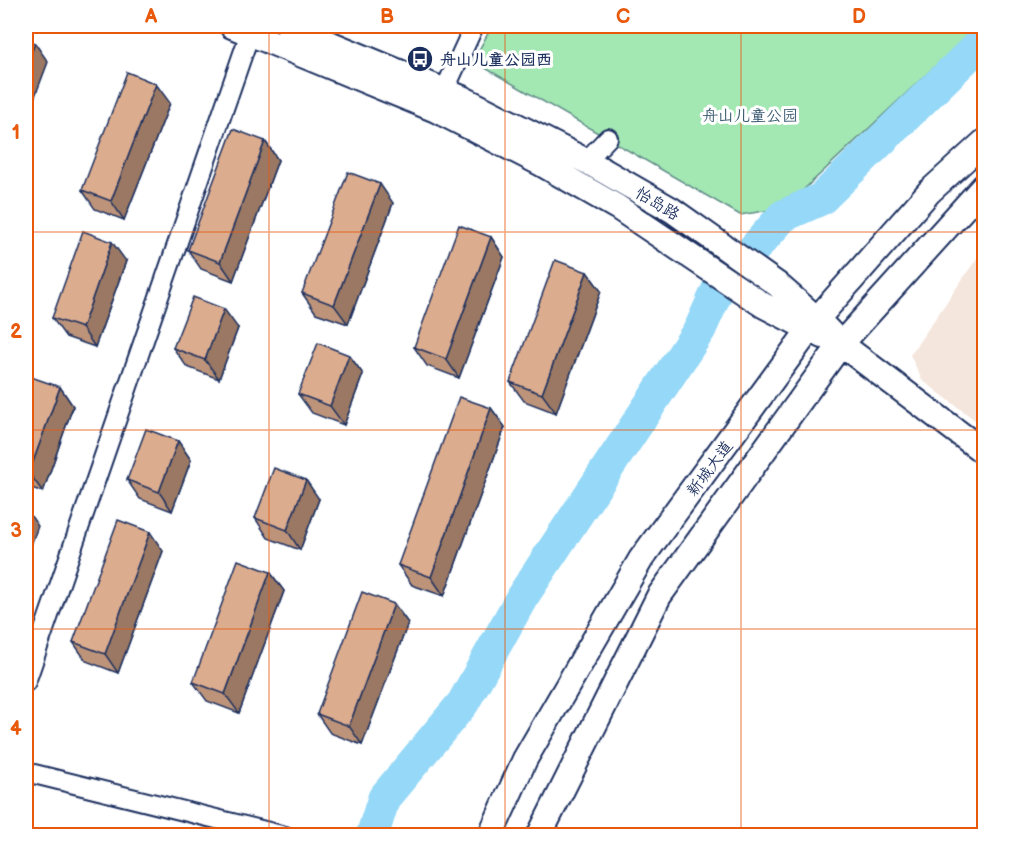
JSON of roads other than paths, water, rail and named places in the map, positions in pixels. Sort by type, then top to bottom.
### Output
[{"type":"main road","name":"怡岛路","points":[[288,26],[440,100],[586,161],[672,210],[778,285],[813,324],[984,452]]},
{"type":"main road","points":[[241,29],[440,100],[617,207],[763,305],[813,324]]},
{"type":"main road","name":"新城大道","points":[[490,836],[525,759],[641,559],[813,324],[929,192],[984,142]]},
{"type":"main road","name":"新城大道","points":[[539,836],[659,596],[841,344],[984,186]]},
{"type":"street","points":[[440,100],[474,26]]},
{"type":"street","points":[[26,681],[241,29]]},
{"type":"street","points":[[586,161],[608,138]]},
{"type":"street","points":[[26,772],[285,836]]},
{"type":"waterway","points":[[372,836],[384,798],[463,703],[522,597],[700,329],[718,289],[783,216],[821,199],[984,40]]},
{"type":"place","name":"舟山儿童公园西","points":[[420,59]]},
{"type":"park label","name":"舟山儿童公园","points":[[750,115]]}]
